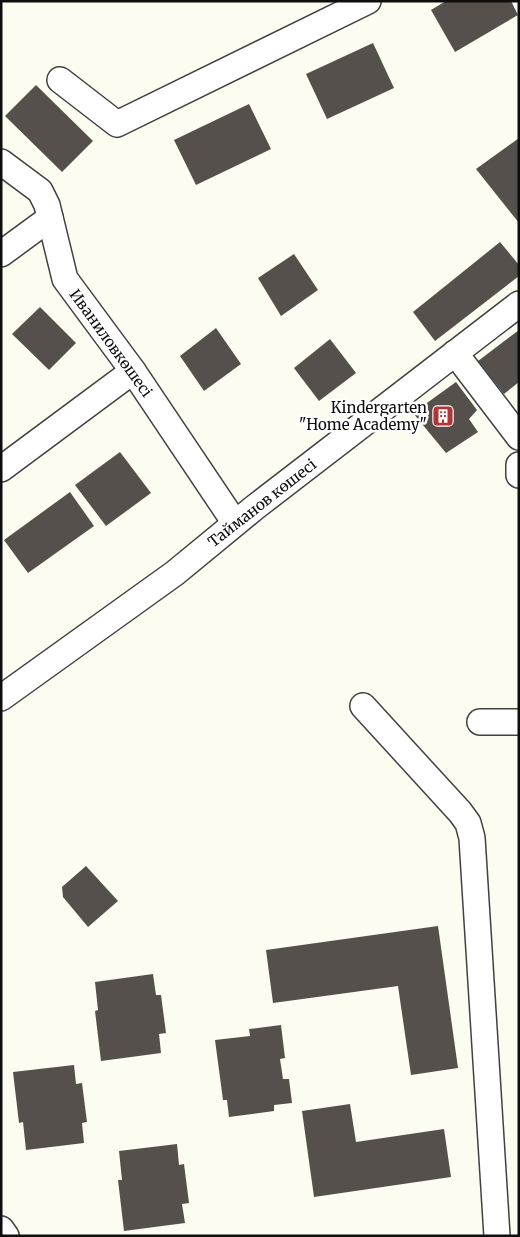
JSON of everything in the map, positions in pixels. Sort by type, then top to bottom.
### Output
[{"type":"street","points":[[60,80],[117,124],[368,1]]},
{"type":"street","name":"Иваниловкөшесі","points":[[1,162],[40,191],[47,205],[65,279],[133,371],[235,523]]},
{"type":"street","points":[[1,254],[50,218]]},
{"type":"street","name":"Тайманов көшесі","points":[[1,698],[175,573],[235,523],[519,304]]},
{"type":"street","points":[[456,353],[519,437]]},
{"type":"street","points":[[1,469],[133,371]]},
{"type":"street","points":[[519,465],[519,475]]},
{"type":"street","points":[[363,706],[460,812],[468,823],[472,838],[497,1236]]},
{"type":"street","points":[[480,722],[519,722]]},
{"type":"street","points":[[1,1229],[6,1236]]},
{"type":"building","points":[[446,1],[511,1],[518,15],[455,52],[431,10]]},
{"type":"building","points":[[373,43],[394,88],[327,119],[306,74]]},
{"type":"building","points":[[36,85],[93,141],[62,172],[5,116]]},
{"type":"building","points":[[249,104],[271,149],[196,185],[174,140]]},
{"type":"building","points":[[519,138],[519,223],[476,169]]},
{"type":"building","points":[[500,242],[519,265],[519,276],[435,341],[413,312]]},
{"type":"building","points":[[294,254],[318,290],[281,316],[258,278]]},
{"type":"building","points":[[40,307],[76,343],[49,370],[12,334]]},
{"type":"building","points":[[216,328],[241,364],[204,391],[180,356]]},
{"type":"building","points":[[519,330],[519,382],[504,394],[478,361]]},
{"type":"building","points":[[330,339],[356,373],[319,401],[294,368]]},
{"type":"building","name":"Kindergarten \"Home Academy\"","points":[[456,382],[477,410],[469,419],[478,432],[446,453],[413,413]]},
{"type":"building","points":[[120,452],[151,493],[106,526],[75,485]]},
{"type":"building","points":[[70,492],[94,526],[28,573],[4,540]]},
{"type":"building","points":[[86,866],[118,901],[88,927],[63,897],[62,887]]},
{"type":"building","points":[[438,926],[458,1068],[411,1075],[398,986],[273,1003],[266,950]]},
{"type":"building","points":[[153,974],[156,995],[161,995],[166,1033],[159,1034],[161,1053],[101,1061],[95,1011],[98,1010],[95,982]]},
{"type":"building","points":[[281,1025],[285,1058],[280,1059],[283,1079],[289,1079],[292,1103],[274,1105],[274,1111],[229,1117],[227,1100],[223,1100],[215,1040],[250,1036],[249,1029]]},
{"type":"building","points":[[74,1065],[76,1084],[82,1083],[87,1122],[82,1123],[84,1143],[26,1150],[23,1122],[19,1123],[13,1072]]},
{"type":"building","points":[[350,1104],[356,1142],[444,1129],[451,1177],[314,1197],[302,1111]]},
{"type":"building","points":[[177,1144],[179,1165],[184,1164],[189,1203],[182,1204],[185,1223],[124,1231],[118,1180],[122,1180],[119,1151]]},
{"type":"place","name":"Kindergarten \"Home Academy\"","points":[[443,416]]}]
